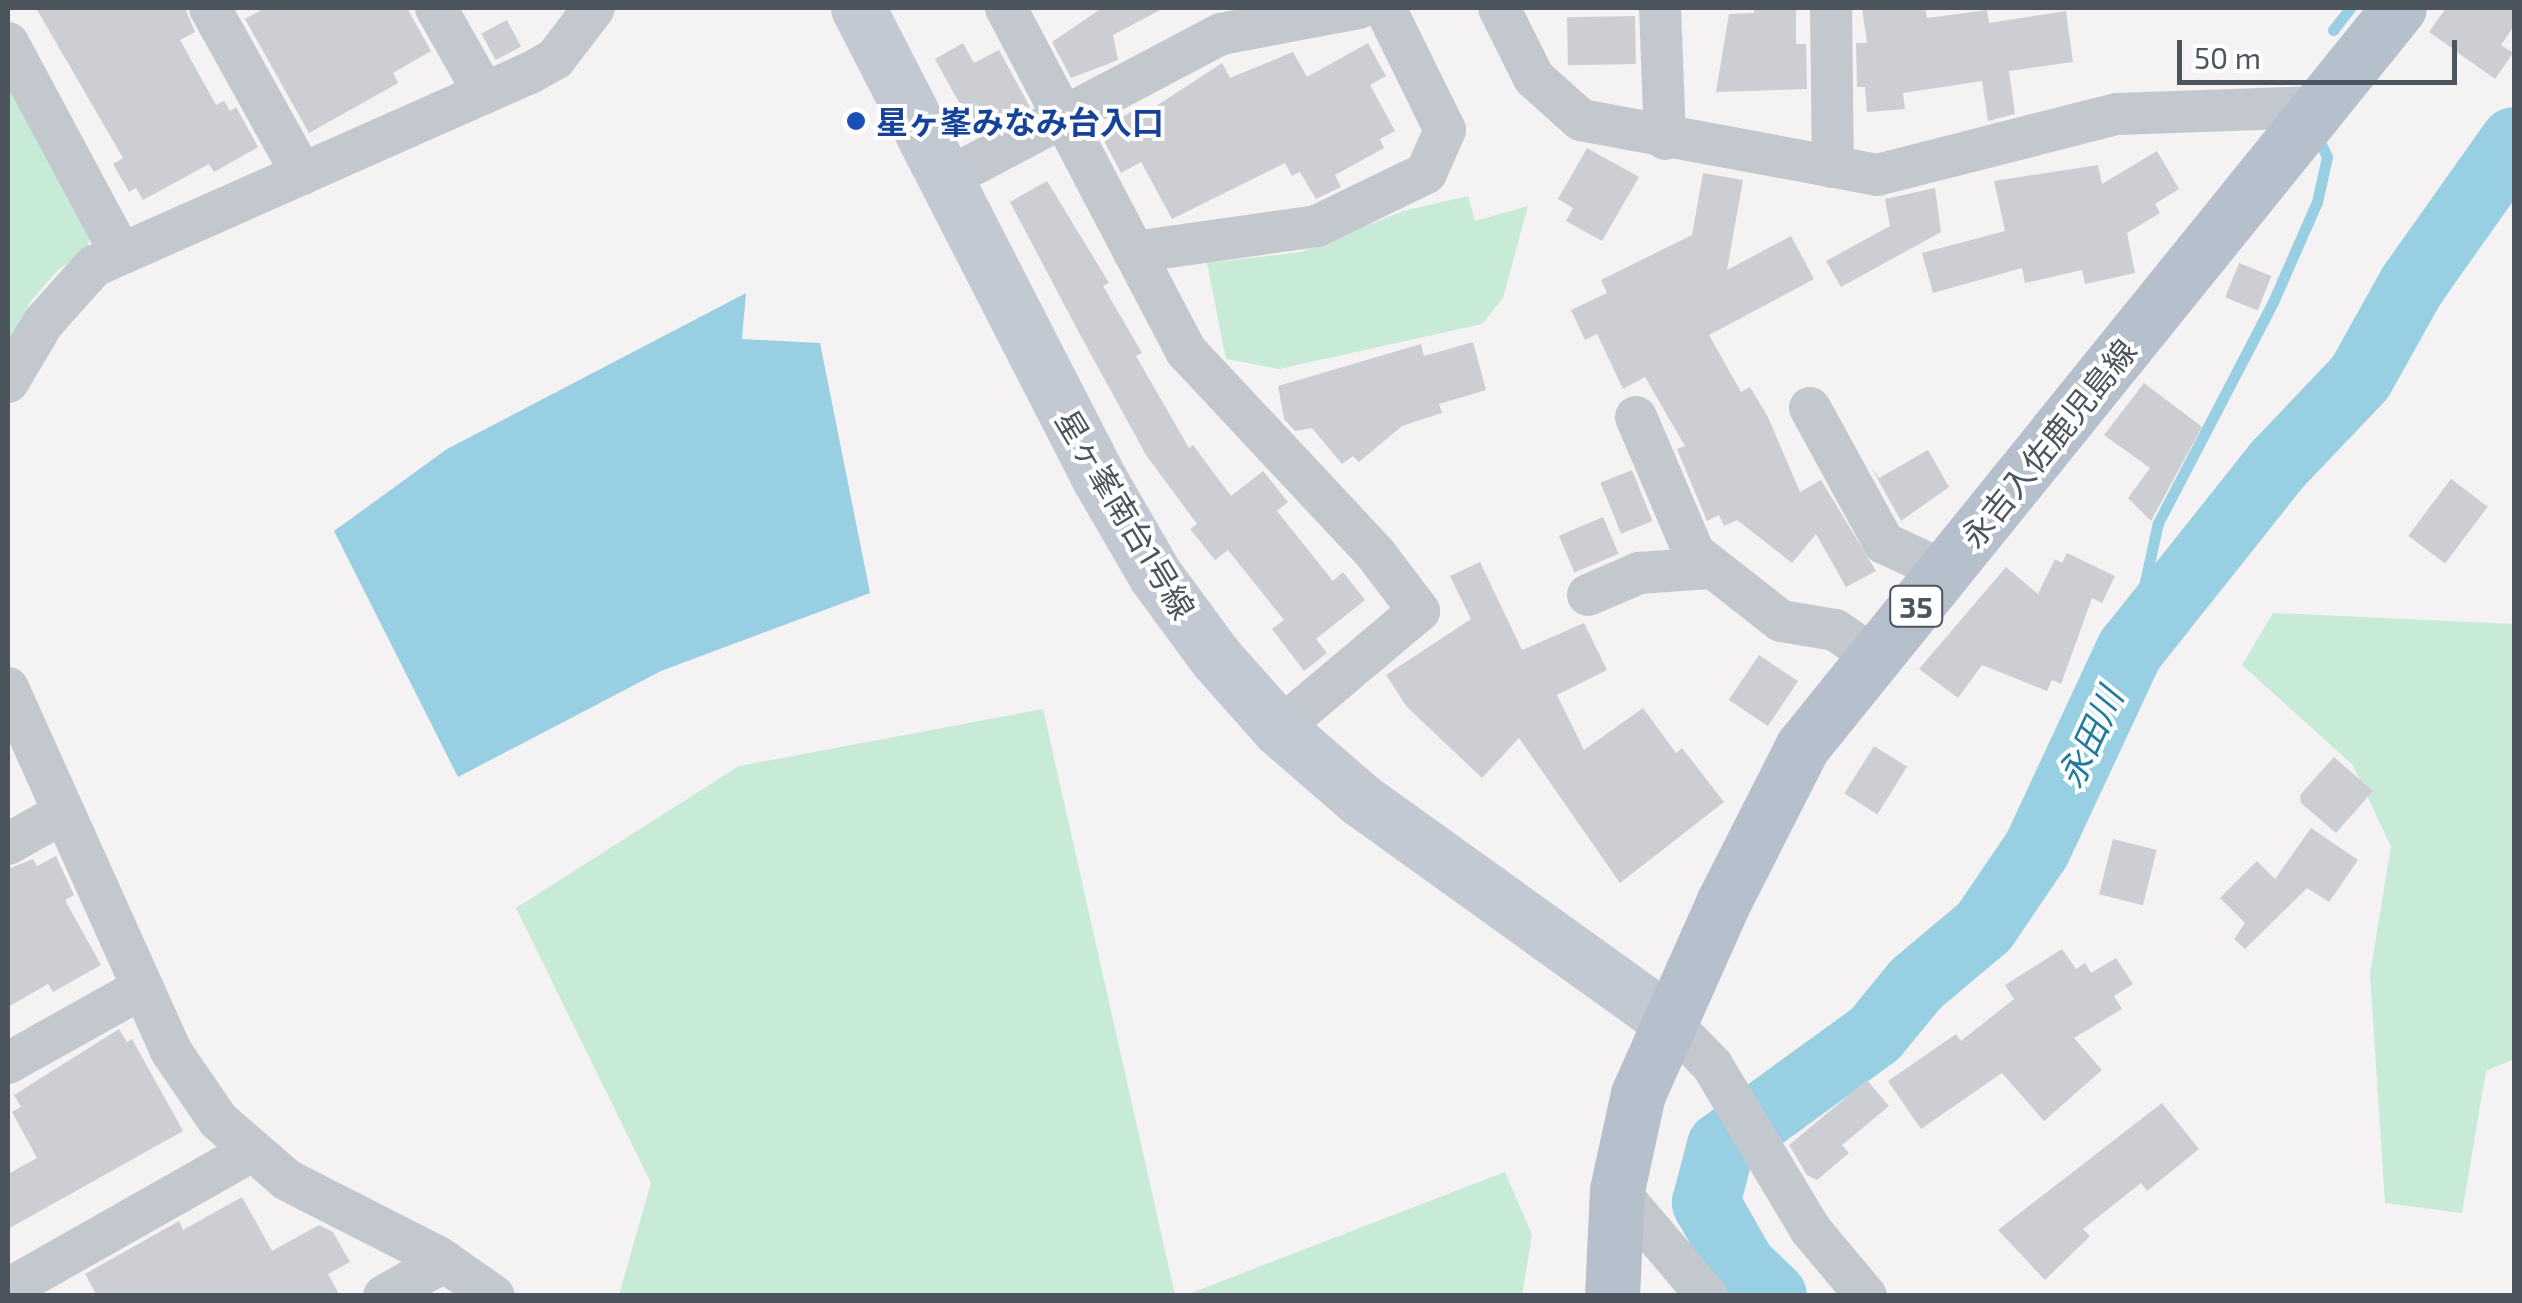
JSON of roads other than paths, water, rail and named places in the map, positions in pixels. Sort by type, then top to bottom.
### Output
[{"type":"main road","name":"永吉入佐鹿児島線","points":[[1612,1296],[1617,1190],[1638,1094],[1669,1021],[1802,747],[2398,8]]},
{"type":"street","points":[[210,8],[302,174]]},
{"type":"street","points":[[436,8],[484,93]]},
{"type":"street","points":[[8,382],[71,285],[122,254],[555,58],[594,8]]},
{"type":"street","name":"星ヶ峯南台1号線","points":[[858,8],[944,180],[1155,575],[1279,729],[1361,800],[1669,1021]]},
{"type":"street","points":[[1006,8],[1134,252],[1201,370],[1375,553],[1419,611],[1279,729]]},
{"type":"street","points":[[944,180],[1064,117],[1212,21],[1359,8]]},
{"type":"street","points":[[1134,252],[1317,226],[1426,173],[1446,130],[1386,8]]},
{"type":"street","points":[[1499,8],[1534,78],[1554,100],[1601,128],[1877,174],[2117,114],[2318,107]]},
{"type":"street","points":[[1660,8],[1665,139]]},
{"type":"street","points":[[1830,8],[1833,168]]},
{"type":"street","points":[[8,43],[122,254]]},
{"type":"street","points":[[1810,408],[1884,543],[1944,571]]},
{"type":"street","points":[[1636,417],[1694,553],[1781,621],[1835,630],[1875,657]]},
{"type":"street","points":[[1588,595],[1639,574],[1709,568]]},
{"type":"street","points":[[8,688],[142,988],[193,1087],[252,1151],[287,1180],[445,1262],[494,1296]]},
{"type":"street","points":[[8,844],[63,813]]},
{"type":"street","points":[[8,1063],[142,988]]},
{"type":"street","points":[[1669,1021],[1712,1066],[1810,1229],[1866,1296]]},
{"type":"street","points":[[8,1288],[252,1151]]},
{"type":"street","points":[[1617,1190],[1707,1296]]},
{"type":"street","points":[[384,1296],[445,1262]]},
{"type":"water","points":[[746,293],[742,339],[820,343],[870,593],[661,671],[458,777],[334,531],[447,449]]},
{"type":"waterway","points":[[2333,30],[2350,8]]},
{"type":"waterway","points":[[2130,650],[2158,523],[2273,302],[2317,202],[2327,157],[2317,136]]},
{"type":"waterway","name":"永田川","points":[[1773,1296],[1742,1266],[1706,1203],[1721,1146],[1875,1034],[1916,984],[1984,927],[2037,849],[2130,650],[2279,463],[2360,378],[2412,285],[2514,141]]},
{"type":"place","name":"星ヶ峯みなみ台入口","points":[[856,121]]}]
